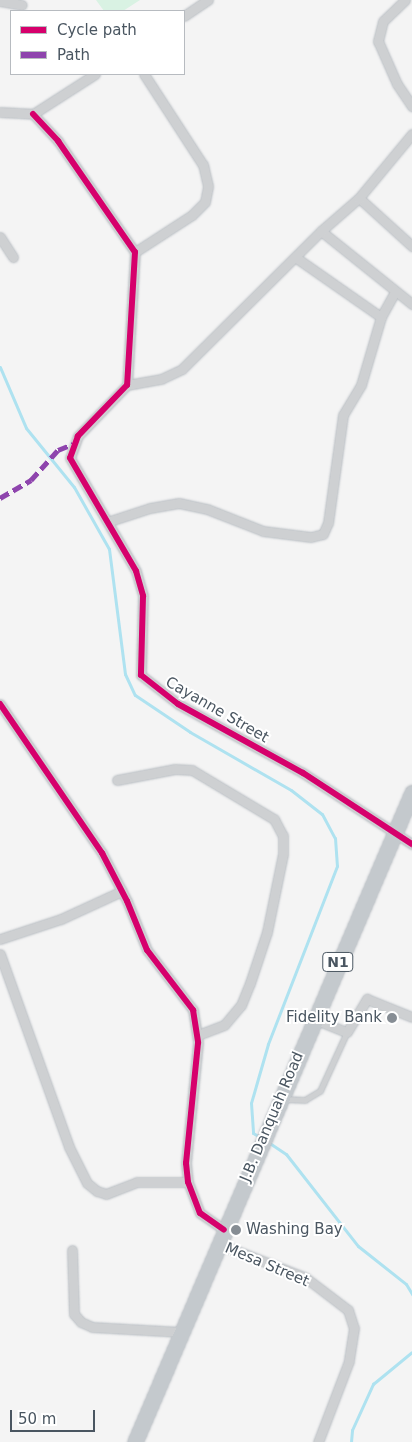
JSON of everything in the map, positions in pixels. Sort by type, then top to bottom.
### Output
[{"type":"highway","name":"J.B. Danquah Road","points":[[135,1442],[256,1153],[412,794]]},
{"type":"street","points":[[185,15],[208,0]]},
{"type":"street","points":[[404,0],[383,21],[378,41],[397,84],[412,106]]},
{"type":"street","points":[[0,1],[22,5]]},
{"type":"street","points":[[0,112],[33,114],[94,75]]},
{"type":"street","points":[[135,252],[197,211],[204,202],[208,186],[203,165],[145,75]]},
{"type":"street","points":[[33,114],[58,141],[135,252],[126,385],[176,374],[321,231],[359,198],[412,134]]},
{"type":"street","points":[[359,198],[412,246]]},
{"type":"street","points":[[321,231],[412,304]]},
{"type":"street","points":[[0,237],[13,257]]},
{"type":"street","points":[[295,258],[381,317]]},
{"type":"street","points":[[110,521],[150,508],[179,503],[207,509],[262,531],[311,537],[323,534],[328,523],[343,415],[361,385],[381,317],[395,292]]},
{"type":"street","name":"Cayanne Street","points":[[126,385],[78,436],[71,452],[75,470],[110,521],[132,559],[140,584],[143,607],[140,670],[145,679],[178,704],[303,773],[412,844]]},
{"type":"street","name":"Mesa Street","points":[[0,704],[102,853],[122,891],[147,950],[186,996],[193,1010],[198,1035],[186,1163],[188,1182],[200,1212],[221,1237],[306,1278],[348,1310],[354,1328],[351,1354],[318,1442]]},
{"type":"street","points":[[117,780],[175,770],[192,770],[274,819],[284,836],[283,854],[267,932],[250,983],[240,1005],[224,1025],[198,1035]]},
{"type":"street","points":[[0,939],[60,919],[122,891]]},
{"type":"street","points":[[0,954],[69,1147],[87,1183],[97,1191],[106,1194],[137,1182],[188,1182]]},
{"type":"street","points":[[314,1019],[347,1032],[367,999],[412,1017]]},
{"type":"street","points":[[72,1250],[74,1314],[81,1322],[92,1327],[182,1332]]},
{"type":"lane","points":[[280,1098],[305,1100],[314,1097],[320,1091],[347,1032]]},
{"type":"green space","points":[[96,0],[140,0],[125,10],[103,10]]},
{"type":"waterway","points":[[0,367],[26,428],[74,487],[109,549],[125,674],[135,695],[190,732],[291,790],[322,814],[335,838],[337,866],[268,1044],[251,1103],[253,1133],[260,1137]]},
{"type":"waterway","points":[[268,1142],[286,1154],[358,1246],[406,1284],[412,1294]]},
{"type":"waterway","points":[[351,1442],[352,1430],[373,1384],[412,1352]]},
{"type":"marked path","points":[[0,498],[31,480],[58,450],[73,444]]},
{"type":"cycle path","points":[[33,114],[58,141],[135,252],[127,385],[78,436],[70,458],[136,571],[143,596],[141,675],[178,704],[303,773],[412,844]]},
{"type":"cycle path","points":[[0,704],[102,853],[127,901],[147,950],[193,1010],[198,1043],[186,1163],[188,1182],[200,1213],[224,1230]]},
{"type":"place","name":"Fidelity Bank","points":[[392,1018]]},
{"type":"place","name":"Washing Bay","points":[[236,1230]]}]
